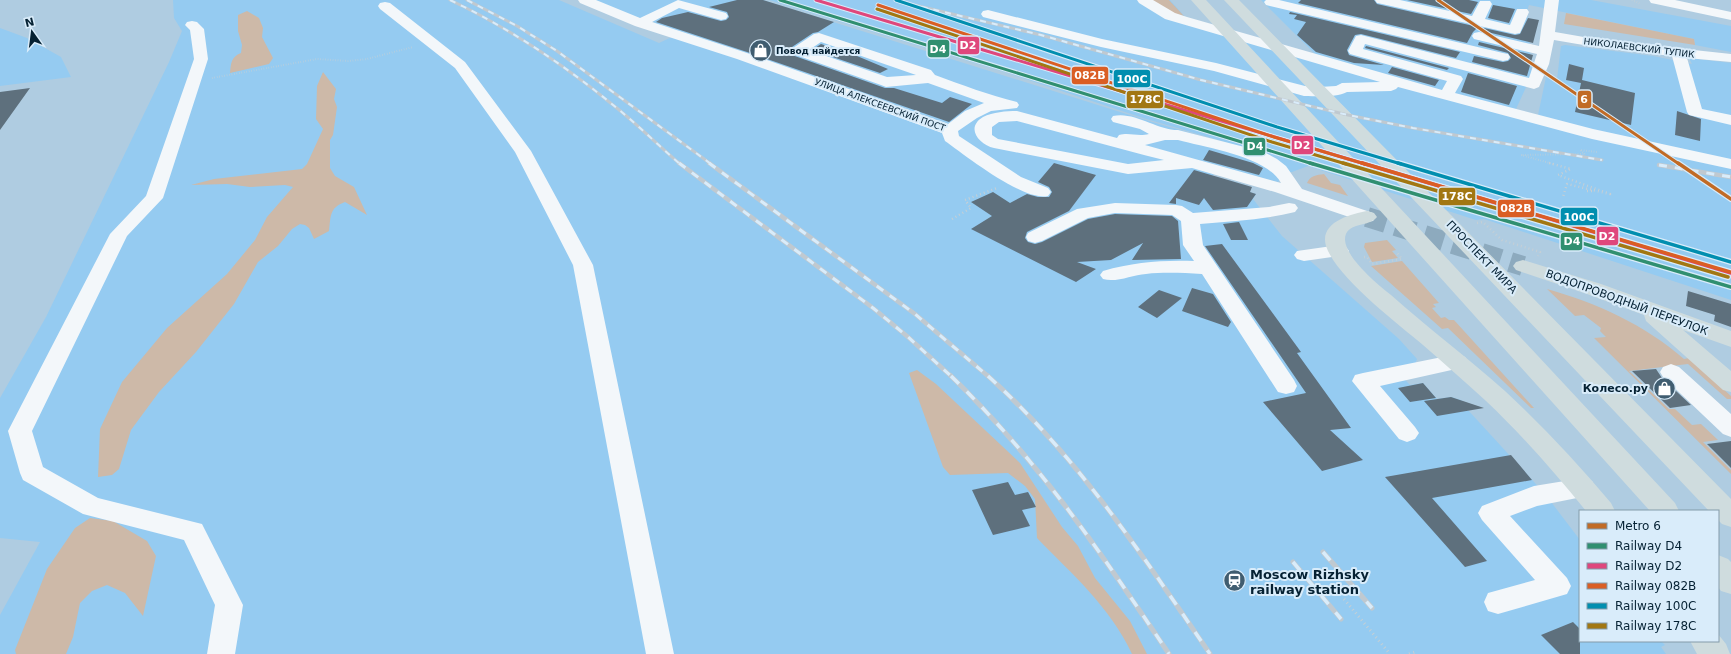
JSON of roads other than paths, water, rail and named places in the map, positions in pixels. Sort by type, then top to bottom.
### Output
[{"type":"main road","points":[[1198,0],[1665,510]]},
{"type":"main road","name":"ПРОСПЕКТ МИРА","points":[[1231,0],[1731,516]]},
{"type":"main road","points":[[1367,218],[1352,220],[1342,226],[1336,238],[1339,251],[1360,277],[1390,305],[1496,397],[1544,445],[1601,510]]},
{"type":"main road","name":"ВОДОПРОВОДНЫЙ ПЕРЕУЛОК","points":[[1531,261],[1645,308],[1731,339]]},
{"type":"main road","points":[[1645,308],[1731,384]]},
{"type":"main road","points":[[1719,568],[1731,582]]},
{"type":"main road","points":[[1706,642],[1715,654]]},
{"type":"street","name":"УЛИЦА АЛЕКСЕЕВСКИЙ ПОСТ","points":[[585,0],[640,23],[742,56],[950,130],[980,108],[1006,104],[1019,106],[1130,140],[1140,140],[1165,135],[1178,135],[1266,159],[1283,170],[1292,200]]},
{"type":"street","points":[[1144,0],[1166,13],[1182,20],[1446,95],[1598,136],[1672,153],[1731,164]]},
{"type":"street","points":[[1382,0],[1405,2],[1441,13],[1515,30]]},
{"type":"street","points":[[1441,13],[1448,0]]},
{"type":"street","points":[[1446,95],[1456,79],[1355,51],[1361,39],[1534,84],[1539,74],[1552,0]]},
{"type":"street","points":[[1656,0],[1731,16]]},
{"type":"street","points":[[1270,2],[1501,60],[1522,12]]},
{"type":"street","points":[[1385,32],[1405,2]]},
{"type":"street","points":[[640,23],[678,4],[721,16]]},
{"type":"street","points":[[1477,21],[1485,4]]},
{"type":"street","points":[[1285,5],[1281,10],[1293,22]]},
{"type":"street","points":[[385,6],[460,64],[524,151],[583,265],[660,654]]},
{"type":"street","points":[[988,14],[1101,43],[1216,67],[1304,91],[1319,92],[1341,90],[1342,88],[1381,85],[1421,88]]},
{"type":"street","points":[[192,25],[197,29],[201,59],[154,198],[119,234],[20,431],[32,473],[92,507],[192,532],[229,605],[221,654]]},
{"type":"street","points":[[1464,33],[1543,51]]},
{"type":"street","name":"НИКОЛАЕВСКИЙ ТУПИК","points":[[1547,34],[1601,44],[1731,58]]},
{"type":"street","points":[[929,78],[926,73],[819,37],[798,51],[886,82],[929,78],[966,92],[1006,104]]},
{"type":"street","points":[[1678,53],[1695,112],[1731,120]]},
{"type":"street","points":[[1192,163],[1128,168],[994,143],[988,141],[984,136],[983,130],[985,125],[994,119],[1007,116],[1017,116],[1192,163],[1292,200],[1367,218]]},
{"type":"street","points":[[1119,119],[1146,126],[1165,135]]},
{"type":"street","points":[[950,130],[951,138],[1016,181],[1042,192]]},
{"type":"street","points":[[1035,237],[1083,213],[1116,208],[1176,210],[1190,219],[1269,212],[1292,200]]},
{"type":"street","points":[[1190,219],[1193,245],[1286,386]]},
{"type":"street","points":[[1304,255],[1339,251]]},
{"type":"street","points":[[1110,275],[1127,270],[1158,267],[1209,268]]},
{"type":"street","points":[[1408,433],[1363,381],[1457,362]]},
{"type":"street","points":[[1671,372],[1726,424]]},
{"type":"street","points":[[1498,602],[1557,586],[1491,513],[1534,496],[1583,488]]},
{"type":"tunnel","points":[[1367,217],[1523,266]]},
{"type":"railway","points":[[450,0],[495,23],[558,63],[618,109],[680,164]]},
{"type":"railway","points":[[467,0],[517,26],[557,51],[711,164]]},
{"type":"railway","points":[[910,4],[1041,35],[1201,80],[1348,115],[1413,128],[1602,160]]},
{"type":"railway","points":[[679,163],[873,308],[952,377]]},
{"type":"railway","points":[[709,163],[915,314],[989,377]]},
{"type":"railway","points":[[1659,165],[1731,177]]},
{"type":"railway","points":[[988,376],[1051,439],[1080,473],[1160,580],[1210,654]]},
{"type":"railway","points":[[952,377],[1013,441],[1068,509],[1119,580],[1169,654]]},
{"type":"railway","points":[[1323,552],[1372,608]]},
{"type":"railway","points":[[1293,562],[1341,619]]},
{"type":"metro line","name":"6","points":[[1438,0],[1731,199]]},
{"type":"rail line","name":"D4","points":[[780,0],[1492,218],[1731,287]]},
{"type":"rail line","name":"D2","points":[[816,0],[1731,273]]},
{"type":"rail line","name":"100C","points":[[896,0],[1277,127],[1731,262]]},
{"type":"rail line","name":"082В","points":[[878,5],[1274,137],[1730,272]]},
{"type":"rail line","name":"178С","points":[[877,9],[1272,142],[1728,277]]},
{"type":"place","name":"Повод найдется","points":[[761,51]]},
{"type":"place","name":"Колесо.ру","points":[[1664,388]]},
{"type":"place","name":"Moscow Rizhsky railway station","points":[[1235,581]]}]
